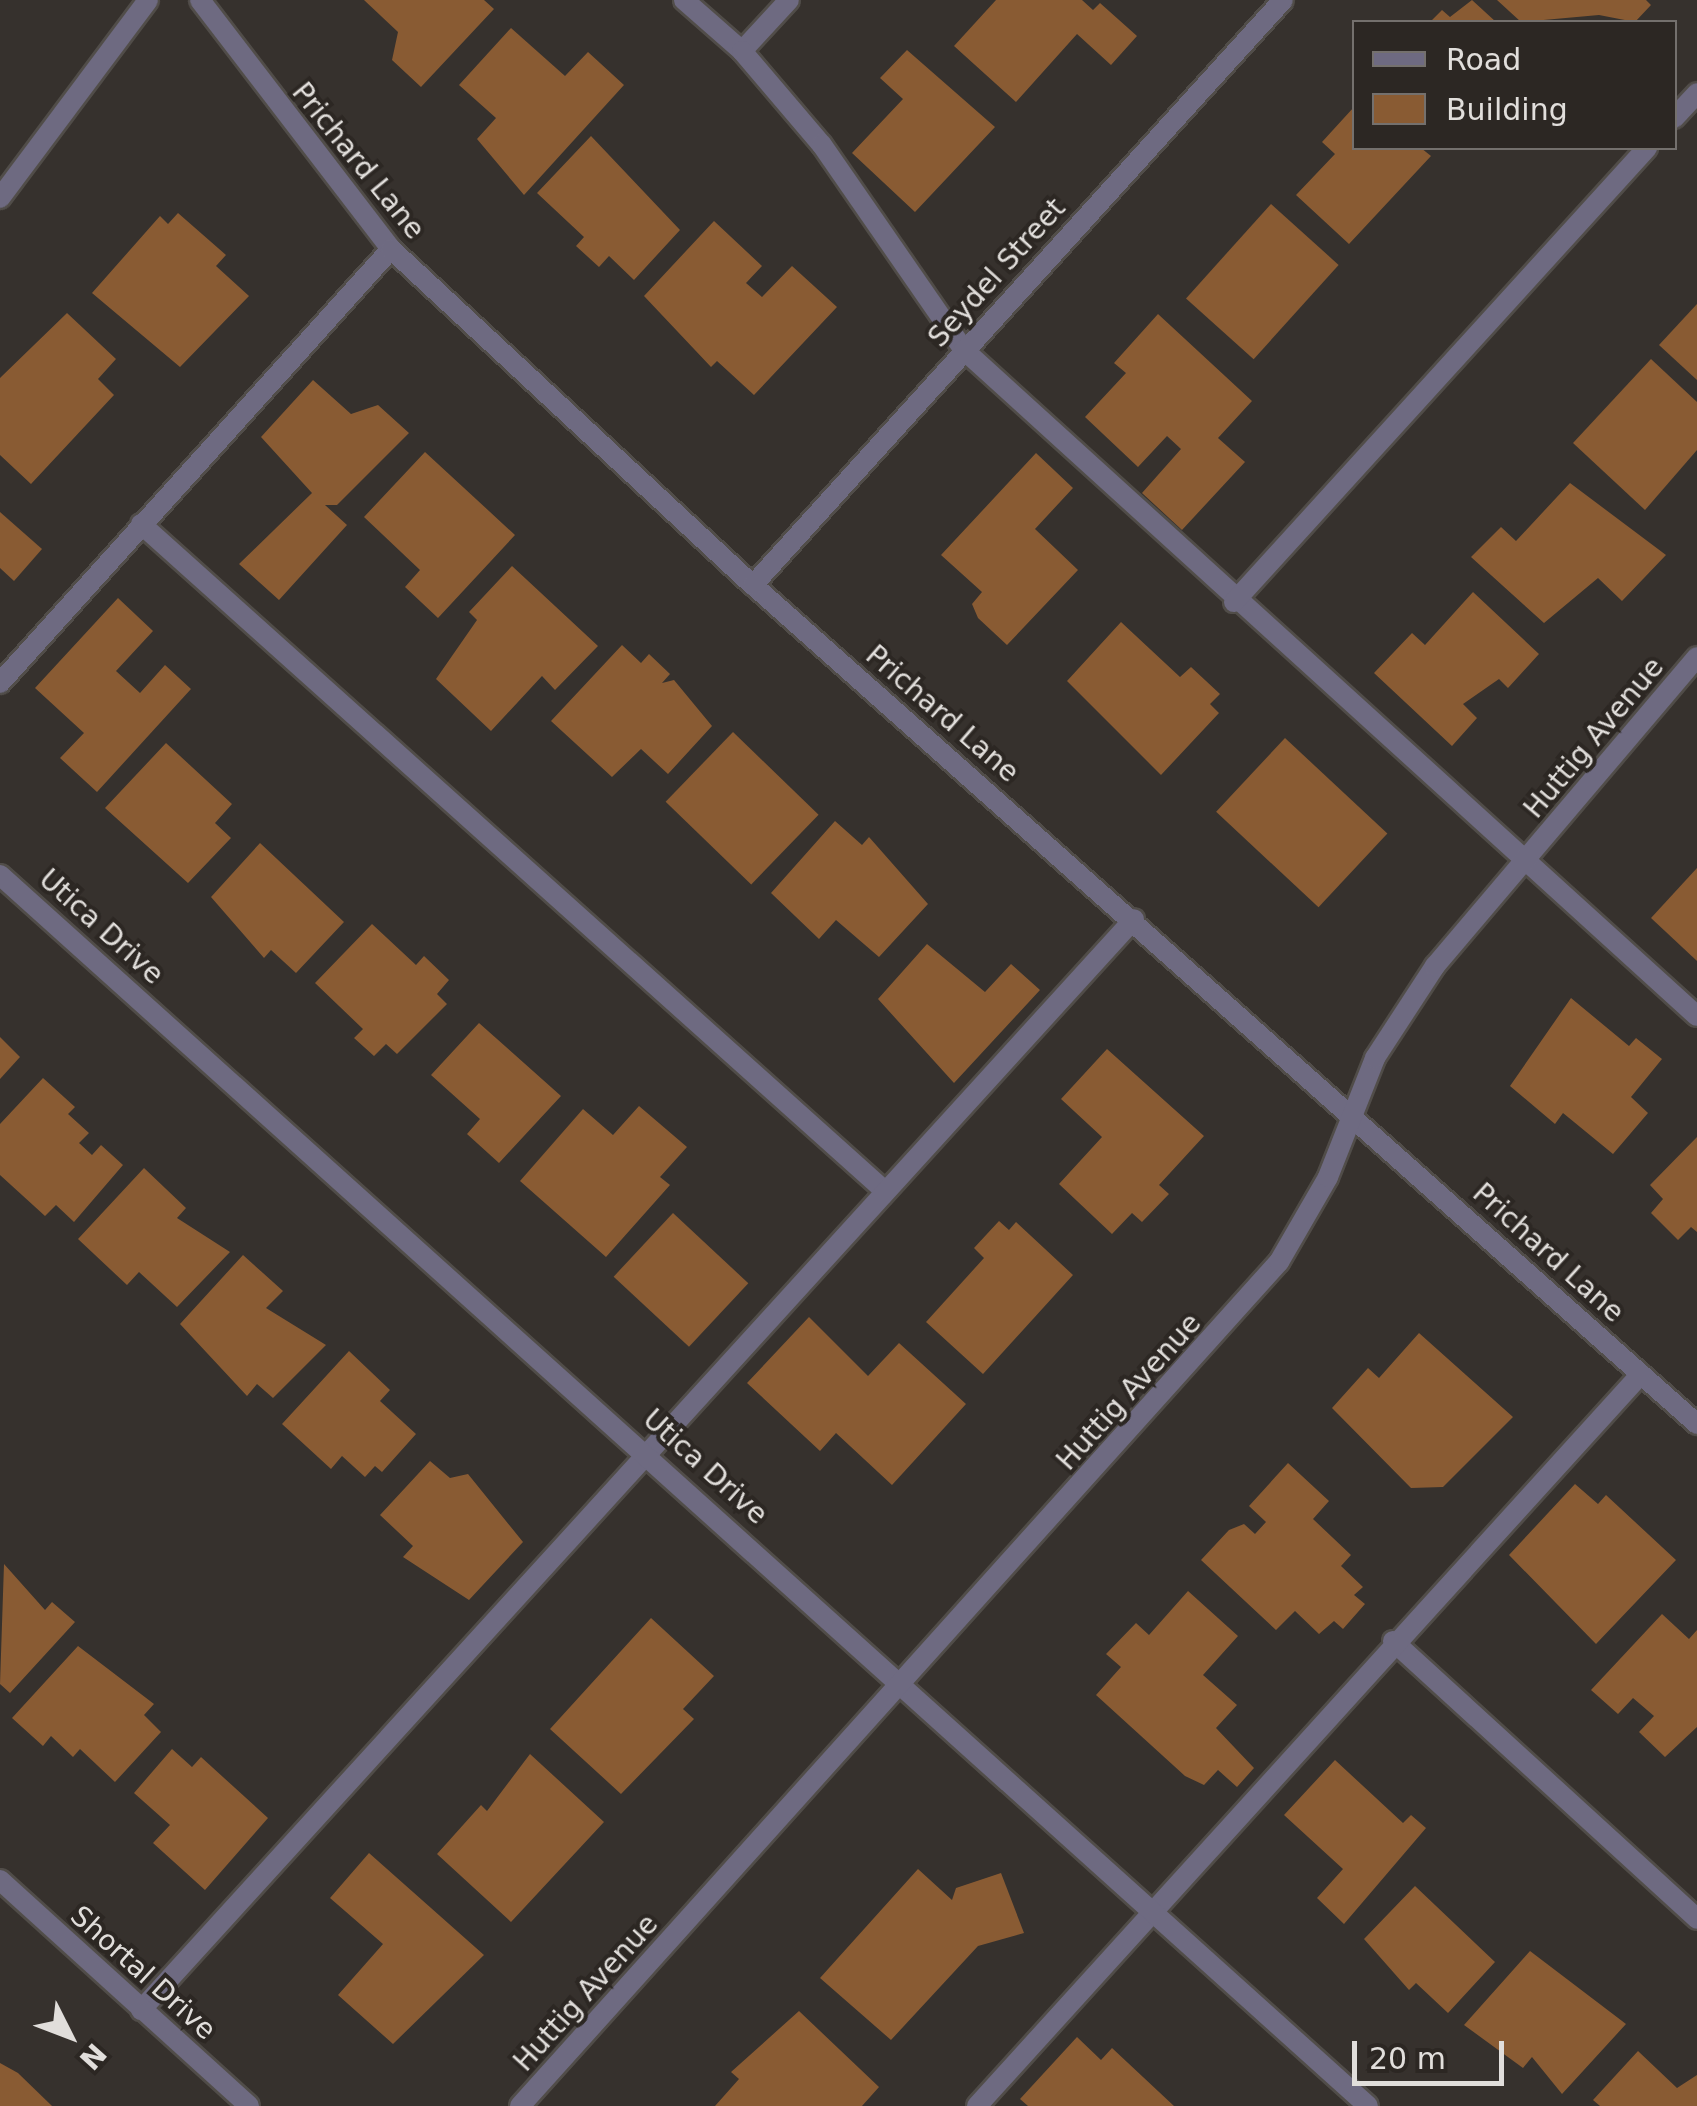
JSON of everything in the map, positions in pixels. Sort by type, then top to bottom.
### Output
[{"type":"street","points":[[0,198],[148,0]]},
{"type":"street","name":"Prichard Lane","points":[[200,0],[391,249],[753,585],[1134,919],[1697,1424]]},
{"type":"street","points":[[684,0],[742,50],[822,146],[964,350],[1234,602],[1697,1016]]},
{"type":"street","points":[[742,50],[789,0]]},
{"type":"street","name":"Seydel Street","points":[[753,585],[1283,0]]},
{"type":"street","points":[[1677,115],[1697,93]]},
{"type":"street","points":[[1234,602],[1645,150]]},
{"type":"street","points":[[0,683],[391,249]]},
{"type":"street","points":[[142,524],[885,1191]]},
{"type":"street","name":"Huttig Avenue","points":[[520,2106],[902,1686],[1279,1262],[1355,1116],[1375,1058],[1435,966],[1697,658]]},
{"type":"street","name":"Utica Drive","points":[[0,874],[646,1450],[1368,2106]]},
{"type":"street","points":[[141,2010],[646,1450],[1134,919]]},
{"type":"street","points":[[977,2106],[1393,1641],[1641,1374]]},
{"type":"street","points":[[1393,1641],[1697,1919]]},
{"type":"street","name":"Shortal Drive","points":[[0,1880],[249,2106]]},
{"type":"building","points":[[364,0],[484,0],[494,9],[421,87],[392,60],[398,32]]},
{"type":"building","points":[[996,0],[1082,0],[1093,10],[1100,3],[1137,36],[1111,65],[1077,34],[1016,102],[954,46]]},
{"type":"building","points":[[1472,0],[1494,20],[1432,20],[1442,10],[1450,17]]},
{"type":"building","points":[[1497,0],[1646,0],[1651,5],[1637,20],[1599,15],[1519,20]]},
{"type":"building","points":[[511,28],[565,76],[588,52],[624,85],[524,195],[477,139],[496,118],[459,85]]},
{"type":"building","points":[[907,50],[995,127],[915,212],[852,153],[903,99],[880,78]]},
{"type":"building","points":[[1352,109],[1352,150],[1424,150],[1431,156],[1349,244],[1296,195],[1335,154],[1322,142]]},
{"type":"building","points":[[591,136],[680,230],[634,280],[609,256],[599,267],[576,246],[584,237],[537,193]]},
{"type":"building","points":[[1271,204],[1339,265],[1254,359],[1186,298]]},
{"type":"building","points":[[178,213],[226,255],[216,266],[249,296],[180,367],[92,293],[160,216],[168,224]]},
{"type":"building","points":[[714,221],[762,266],[746,283],[762,297],[792,266],[837,307],[754,395],[717,361],[711,367],[644,296]]},
{"type":"building","points":[[1697,304],[1697,380],[1659,345]]},
{"type":"building","points":[[67,313],[116,359],[98,379],[114,395],[31,484],[0,455],[0,378]]},
{"type":"building","points":[[1158,314],[1252,401],[1218,438],[1245,462],[1182,530],[1142,493],[1181,449],[1167,436],[1138,467],[1085,417],[1126,373],[1114,363]]},
{"type":"building","points":[[1651,359],[1697,402],[1697,450],[1645,510],[1573,443]]},
{"type":"building","points":[[313,380],[351,414],[378,405],[409,433],[337,505],[325,505],[347,525],[279,600],[239,564],[312,493],[261,437]]},
{"type":"building","points":[[425,452],[515,535],[438,618],[405,587],[420,570],[364,517]]},
{"type":"building","points":[[1036,453],[1073,488],[1035,529],[1078,570],[1007,645],[978,618],[972,604],[982,592],[941,555]]},
{"type":"building","points":[[1570,483],[1666,555],[1622,601],[1598,578],[1544,623],[1471,557],[1501,527],[1516,541]]},
{"type":"building","points":[[0,512],[42,549],[14,581],[0,568]]},
{"type":"building","points":[[512,566],[598,646],[555,690],[542,676],[491,731],[436,679],[477,620],[469,612]]},
{"type":"building","points":[[1473,592],[1539,654],[1508,688],[1499,679],[1463,704],[1477,718],[1452,746],[1374,673],[1412,633],[1425,645]]},
{"type":"building","points":[[118,598],[153,631],[116,671],[140,693],[165,665],[191,689],[97,792],[60,758],[84,733],[35,688]]},
{"type":"building","points":[[1121,622],[1180,677],[1191,667],[1220,694],[1210,704],[1219,713],[1161,775],[1067,681]]},
{"type":"building","points":[[622,645],[641,663],[649,654],[670,674],[662,683],[674,680],[712,726],[668,774],[641,749],[612,777],[551,721]]},
{"type":"building","points":[[733,732],[819,815],[751,884],[666,802]]},
{"type":"building","points":[[1285,738],[1387,833],[1319,907],[1216,812]]},
{"type":"building","points":[[166,743],[232,804],[215,823],[231,838],[188,883],[105,808]]},
{"type":"building","points":[[835,821],[862,845],[869,837],[928,904],[879,957],[836,920],[819,939],[771,893]]},
{"type":"building","points":[[260,843],[344,922],[296,973],[271,950],[264,958],[211,897]]},
{"type":"building","points":[[1697,868],[1697,961],[1651,918]]},
{"type":"building","points":[[372,924],[416,965],[424,956],[449,980],[437,994],[447,1004],[397,1054],[386,1044],[374,1056],[354,1038],[363,1029],[315,983]]},
{"type":"building","points":[[927,944],[985,992],[1011,964],[1040,990],[954,1083],[878,999]]},
{"type":"building","points":[[1571,998],[1629,1046],[1636,1038],[1662,1059],[1631,1097],[1648,1113],[1613,1154],[1563,1113],[1555,1124],[1510,1086]]},
{"type":"building","points":[[479,1023],[561,1096],[499,1163],[467,1134],[480,1119],[431,1075]]},
{"type":"building","points":[[0,1037],[20,1057],[0,1079]]},
{"type":"building","points":[[1107,1049],[1204,1136],[1159,1185],[1169,1194],[1142,1222],[1132,1213],[1112,1234],[1059,1184],[1102,1137],[1061,1099]]},
{"type":"building","points":[[43,1078],[75,1107],[68,1114],[89,1133],[79,1143],[92,1155],[101,1145],[123,1165],[74,1222],[56,1205],[45,1216],[0,1175],[0,1124]]},
{"type":"building","points":[[639,1106],[687,1147],[660,1177],[670,1185],[606,1257],[520,1181],[583,1109],[613,1135]]},
{"type":"building","points":[[1697,1137],[1697,1232],[1691,1227],[1678,1240],[1651,1213],[1663,1199],[1650,1185]]},
{"type":"building","points":[[144,1168],[186,1208],[177,1218],[230,1252],[177,1307],[139,1272],[127,1285],[78,1239]]},
{"type":"building","points":[[673,1213],[748,1283],[689,1347],[614,1277]]},
{"type":"building","points":[[999,1221],[1009,1230],[1016,1222],[1073,1275],[983,1374],[926,1322],[984,1258],[974,1248]]},
{"type":"building","points":[[243,1255],[283,1291],[266,1308],[326,1345],[273,1398],[257,1384],[247,1396],[180,1324]]},
{"type":"building","points":[[809,1317],[868,1376],[899,1343],[966,1404],[892,1485],[836,1433],[820,1451],[747,1383]]},
{"type":"building","points":[[1419,1333],[1513,1417],[1443,1487],[1411,1488],[1332,1408],[1368,1368],[1379,1378]]},
{"type":"building","points":[[349,1351],[390,1390],[380,1401],[416,1434],[382,1472],[375,1466],[365,1477],[342,1456],[331,1469],[282,1424]]},
{"type":"building","points":[[430,1461],[450,1478],[468,1474],[523,1542],[469,1600],[403,1557],[413,1546],[380,1515]]},
{"type":"building","points":[[1288,1463],[1329,1501],[1313,1519],[1351,1555],[1341,1566],[1363,1587],[1354,1595],[1365,1604],[1343,1629],[1334,1621],[1319,1634],[1295,1611],[1276,1630],[1201,1560],[1229,1530],[1244,1524],[1255,1534],[1266,1522],[1249,1506]]},
{"type":"building","points":[[1575,1484],[1598,1504],[1606,1495],[1676,1560],[1596,1644],[1509,1555]]},
{"type":"building","points":[[4,1564],[45,1610],[52,1602],[75,1622],[10,1693],[0,1684]]},
{"type":"building","points":[[1188,1591],[1238,1636],[1203,1675],[1237,1705],[1216,1728],[1254,1768],[1237,1787],[1218,1770],[1204,1785],[1185,1776],[1096,1695],[1121,1667],[1106,1654],[1136,1623],[1149,1635]]},
{"type":"building","points":[[1662,1614],[1689,1639],[1697,1630],[1697,1727],[1665,1757],[1639,1732],[1654,1716],[1633,1698],[1618,1714],[1591,1690]]},
{"type":"building","points":[[651,1618],[714,1676],[683,1709],[694,1719],[621,1794],[550,1729]]},
{"type":"building","points":[[78,1646],[154,1704],[144,1715],[161,1732],[115,1782],[80,1749],[73,1757],[51,1736],[43,1746],[12,1718]]},
{"type":"building","points":[[172,1749],[192,1767],[201,1757],[268,1818],[205,1890],[153,1843],[170,1825],[134,1793]]},
{"type":"building","points":[[530,1754],[604,1822],[511,1922],[437,1854],[481,1805],[487,1811]]},
{"type":"building","points":[[1335,1760],[1403,1823],[1411,1815],[1426,1828],[1344,1924],[1317,1898],[1343,1869],[1284,1815]]},
{"type":"building","points":[[369,1853],[484,1955],[393,2044],[338,1995],[383,1944],[330,1898]]},
{"type":"building","points":[[918,1869],[952,1900],[956,1888],[1001,1873],[1024,1933],[978,1946],[891,2040],[820,1978]]},
{"type":"building","points":[[1415,1886],[1495,1962],[1448,2013],[1416,1983],[1409,1990],[1364,1939]]},
{"type":"building","points":[[1530,1951],[1626,2024],[1562,2094],[1532,2057],[1523,2068],[1464,2025]]},
{"type":"building","points":[[799,2011],[879,2087],[862,2106],[715,2106],[739,2079],[731,2072]]},
{"type":"building","points":[[1077,2037],[1101,2060],[1112,2048],[1174,2106],[1028,2106],[1020,2099]]},
{"type":"building","points":[[1638,2051],[1677,2088],[1697,2075],[1697,2106],[1600,2106],[1593,2100]]},
{"type":"building","points":[[0,2063],[18,2073],[52,2106],[0,2106]]}]
